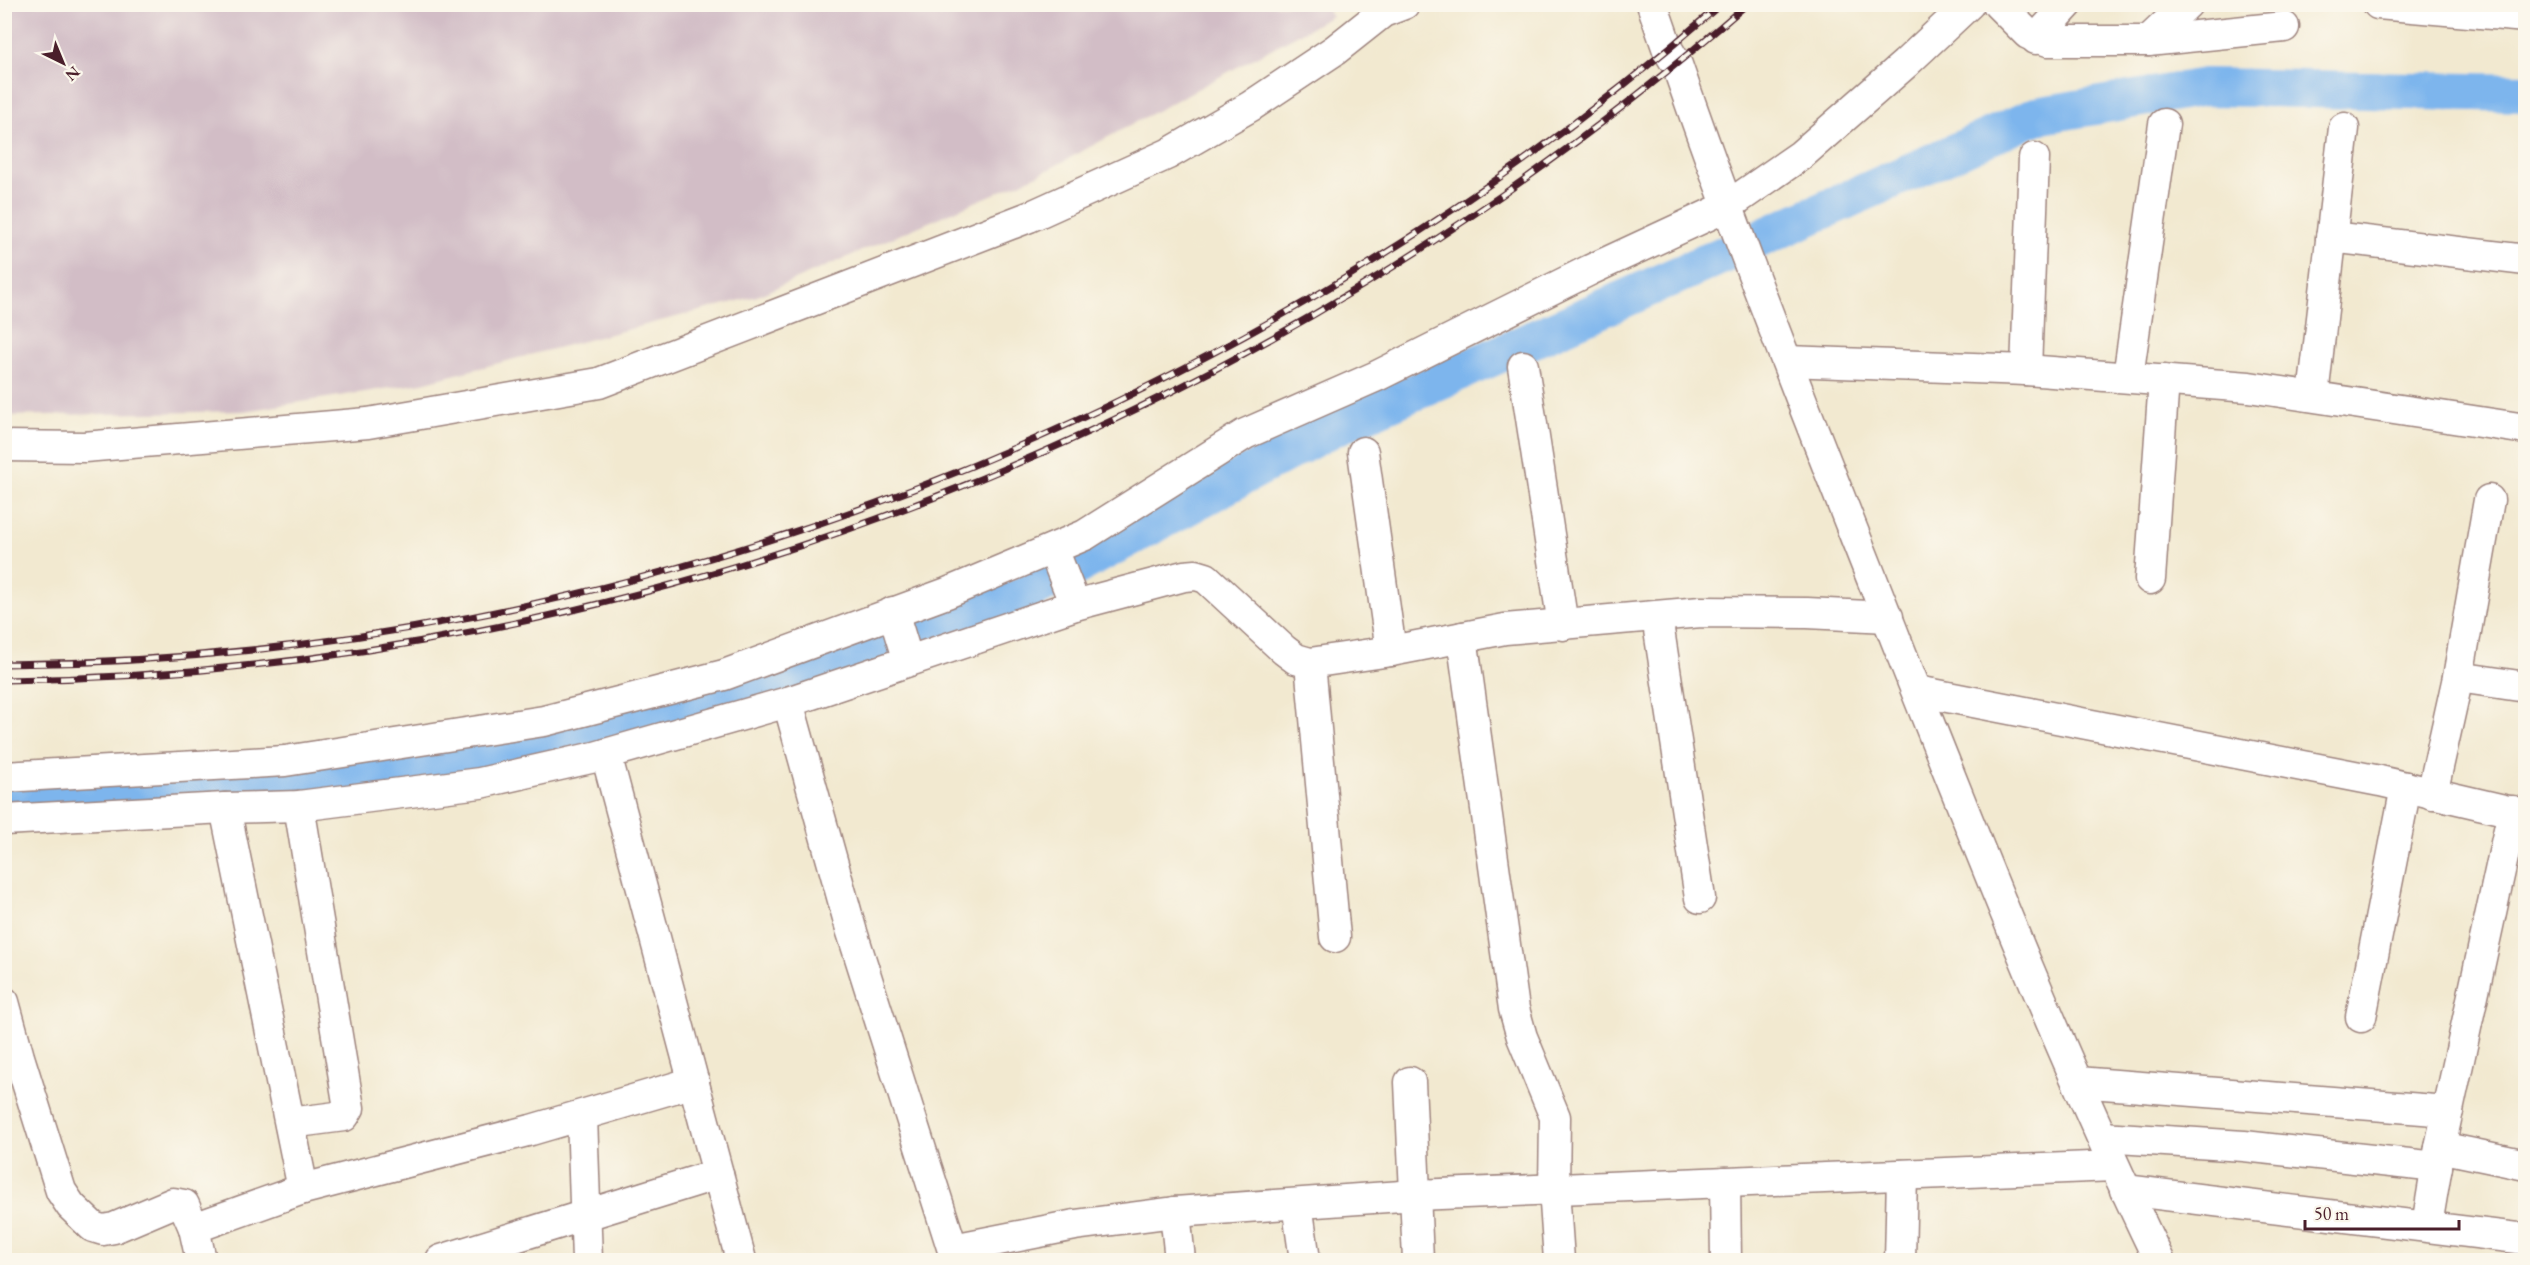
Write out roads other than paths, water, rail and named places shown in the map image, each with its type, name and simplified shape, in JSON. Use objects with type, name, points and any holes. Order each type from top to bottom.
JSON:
[{"type":"street","points":[[1652,4],[1668,50],[1677,65],[1729,215],[1993,884],[2120,1178],[2159,1260]]},
{"type":"street","points":[[4,777],[285,761],[544,721],[724,675],[893,612],[1085,535],[1245,434],[1377,376],[1599,265],[1729,215],[1905,64],[1969,4]]},
{"type":"street","points":[[1998,4],[2021,28],[2036,39],[2148,41],[2284,27]]},
{"type":"street","points":[[2036,39],[2068,4]]},
{"type":"street","points":[[2148,41],[2187,4]]},
{"type":"street","points":[[2378,4],[2526,17]]},
{"type":"street","points":[[4,446],[84,447],[368,423],[599,383],[1029,216],[1168,154],[1251,106],[1335,50],[1388,7]]},
{"type":"street","points":[[2128,377],[2163,124]]},
{"type":"street","points":[[2313,396],[2344,128]]},
{"type":"street","points":[[2026,370],[2034,158]]},
{"type":"street","points":[[2331,237],[2526,260]]},
{"type":"street","points":[[1787,361],[2026,370],[2249,387],[2526,429]]},
{"type":"street","points":[[1523,366],[1563,625]]},
{"type":"street","points":[[2150,579],[2164,380]]},
{"type":"street","points":[[1363,452],[1391,651]]},
{"type":"street","points":[[2361,1017],[2419,790],[2458,677],[2489,500]]},
{"type":"street","points":[[1053,549],[1075,605]]},
{"type":"street","points":[[4,820],[299,806],[480,783],[606,754],[788,702],[1075,605],[1184,576],[1196,575],[1206,578],[1284,650],[1296,659],[1310,663],[1391,651],[1505,629],[1701,612],[1888,617]]},
{"type":"street","points":[[893,612],[908,661]]},
{"type":"street","points":[[1657,617],[1700,898]]},
{"type":"street","points":[[1462,637],[1514,1008],[1522,1037],[1554,1117],[1554,1189],[1559,1260]]},
{"type":"street","points":[[1310,663],[1335,937]]},
{"type":"street","points":[[2458,677],[2526,687]]},
{"type":"street","points":[[1917,691],[2419,790],[2519,813],[2448,1111],[2427,1225]]},
{"type":"street","points":[[646,695],[661,738]]},
{"type":"street","points":[[788,702],[851,928],[955,1255],[1075,1224],[1175,1212],[1416,1195],[1902,1175],[2120,1178],[2526,1239]]},
{"type":"street","points":[[606,754],[741,1260]]},
{"type":"street","points":[[290,1123],[344,1116],[349,1108],[299,806]]},
{"type":"street","points":[[225,808],[303,1189]]},
{"type":"street","points":[[4,1002],[19,1057],[65,1199],[82,1217],[98,1229],[114,1228],[178,1202],[184,1205],[194,1228],[201,1260]]},
{"type":"street","points":[[194,1228],[303,1189],[582,1116],[694,1082]]},
{"type":"street","points":[[1410,1082],[1419,1260]]},
{"type":"street","points":[[2078,1082],[2448,1111]]},
{"type":"street","points":[[582,1116],[587,1260]]},
{"type":"street","points":[[2102,1137],[2439,1157],[2526,1165]]},
{"type":"street","points":[[441,1260],[718,1174]]},
{"type":"street","points":[[1900,1260],[1902,1175]]},
{"type":"street","points":[[1725,1182],[1726,1260]]},
{"type":"street","points":[[1298,1204],[1305,1260]]},
{"type":"street","points":[[1175,1212],[1180,1260]]},
{"type":"waterway","points":[[4,794],[183,785],[374,771],[527,747],[744,693],[1016,599],[1331,429],[2036,116],[2205,87],[2526,93]]},
{"type":"railway","points":[[4,664],[238,652],[470,617],[698,562],[921,486],[1137,392],[1343,279],[1538,150],[1721,4]]},
{"type":"railway","points":[[4,680],[243,666],[479,630],[710,574],[936,497],[1153,401],[1362,286],[1561,153],[1747,4]]}]
